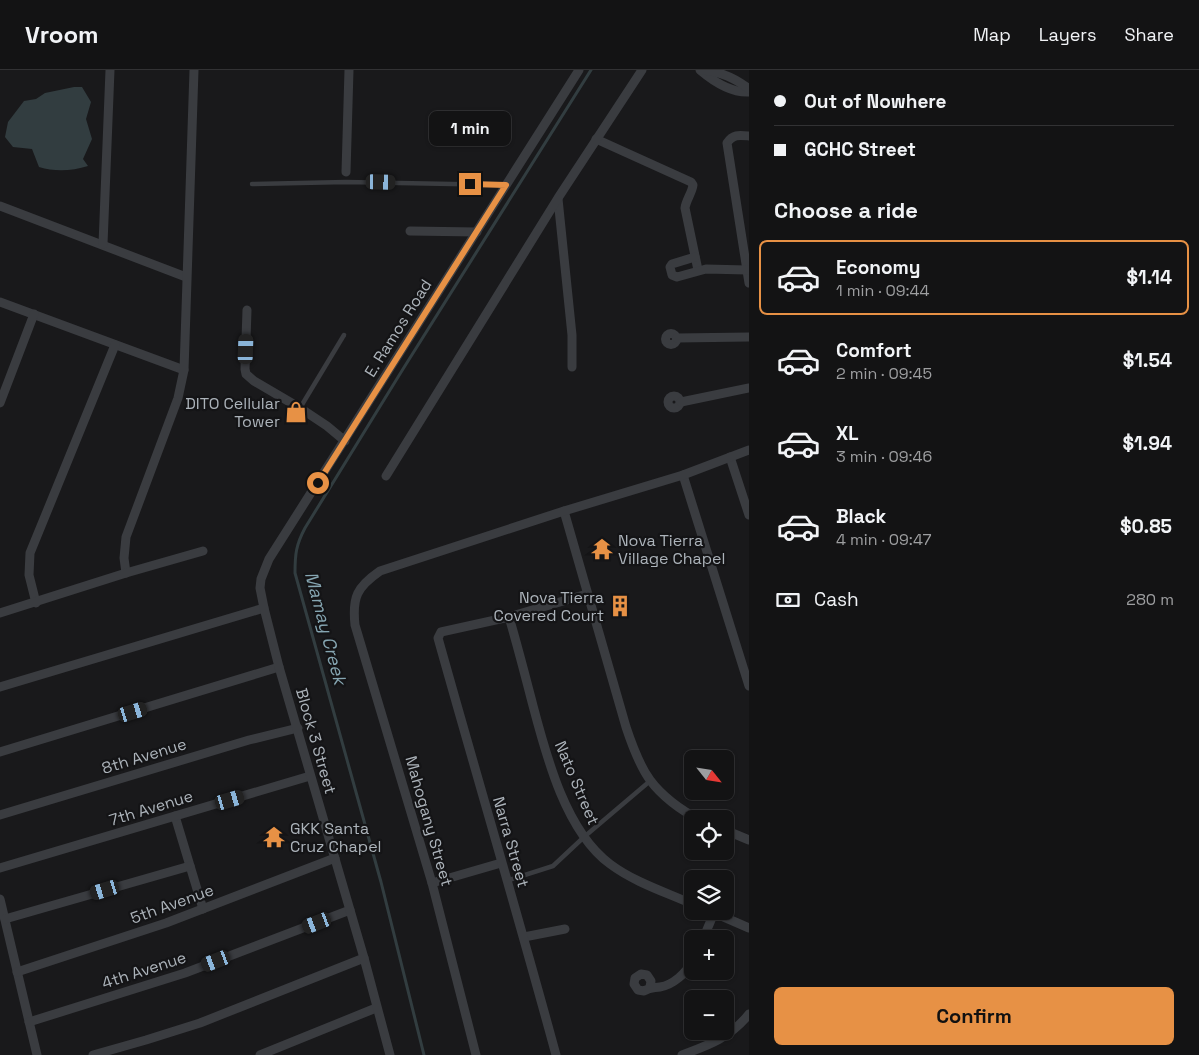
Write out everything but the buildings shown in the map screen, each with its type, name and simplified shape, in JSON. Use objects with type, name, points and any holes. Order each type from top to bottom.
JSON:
[{"type":"street","points":[[103,244],[110,70]]},
{"type":"street","points":[[126,573],[124,558],[126,538],[178,398],[184,370],[194,70]]},
{"type":"street","points":[[346,172],[349,70]]},
{"type":"street","name":"E. Ramos Road","points":[[264,608],[260,588],[265,568],[579,70]]},
{"type":"street","points":[[386,476],[558,198],[642,70]]},
{"type":"street","points":[[700,70],[714,71],[744,84],[749,90]]},
{"type":"street","points":[[749,136],[736,135],[727,143],[749,283]]},
{"type":"street","points":[[596,139],[691,182],[692,190],[684,208],[698,270]]},
{"type":"street","points":[[558,198],[572,335],[572,367]]},
{"type":"street","points":[[0,206],[186,277]]},
{"type":"street","points":[[410,231],[477,232]]},
{"type":"street","points":[[695,257],[672,264],[670,267],[672,276],[677,277],[698,270],[747,270]]},
{"type":"street","points":[[0,302],[184,370]]},
{"type":"street","points":[[247,310],[246,374],[254,381],[327,426],[345,441]]},
{"type":"street","points":[[0,402],[34,314]]},
{"type":"street","points":[[677,338],[749,337]]},
{"type":"street","points":[[36,603],[29,575],[30,553],[115,345]]},
{"type":"street","points":[[680,402],[749,388]]},
{"type":"street","points":[[685,810],[670,800],[650,781],[636,753],[626,727],[564,511],[683,475],[749,450]]},
{"type":"street","points":[[730,457],[749,515]]},
{"type":"street","points":[[683,475],[749,686]]},
{"type":"street","name":"Mahogany Street","points":[[476,1055],[432,883],[355,625],[354,605],[356,596],[368,580],[380,572],[564,511]]},
{"type":"street","points":[[0,613],[203,551]]},
{"type":"street","points":[[509,617],[587,594]]},
{"type":"street","points":[[0,687],[264,608]]},
{"type":"street","name":"Block 3 Street","points":[[264,608],[279,668],[364,958],[390,1055]]},
{"type":"street","name":"Narra Street","points":[[509,617],[441,632],[438,638],[556,1055]]},
{"type":"street","name":"Nato Street","points":[[509,617],[545,752],[569,811],[584,837],[609,863],[633,878],[684,900]]},
{"type":"street","points":[[0,752],[279,668]]},
{"type":"street","name":"8th Avenue","points":[[0,815],[206,752],[298,728]]},
{"type":"street","name":"7th Avenue","points":[[0,868],[310,776]]},
{"type":"street","points":[[175,816],[202,909]]},
{"type":"street","points":[[734,834],[749,840]]},
{"type":"street","name":"5th Avenue","points":[[17,972],[147,930],[334,858]]},
{"type":"street","points":[[432,883],[501,863]]},
{"type":"street","points":[[5,919],[190,866]]},
{"type":"street","points":[[0,899],[37,1055]]},
{"type":"street","name":"4th Avenue","points":[[29,1022],[185,973],[350,910]]},
{"type":"street","points":[[730,920],[749,928]]},
{"type":"street","points":[[524,937],[565,929]]},
{"type":"street","points":[[93,1055],[200,1023],[364,958]]},
{"type":"street","points":[[650,987],[659,987],[674,981],[684,973]]},
{"type":"street","points":[[260,1055],[376,1008]]},
{"type":"street","points":[[682,1055],[715,1043],[744,1021],[749,1014]]},
{"type":"lane","points":[[346,172],[346,182]]},
{"type":"lane","points":[[252,184],[346,182],[506,185]]},
{"type":"lane","points":[[300,408],[344,335]]},
{"type":"lane","points":[[506,881],[550,868],[650,781]]},
{"type":"shaded area","points":[[82,87],[91,102],[86,119],[92,139],[83,159],[88,166],[64,170],[51,170],[39,167],[32,149],[13,147],[5,137],[8,122],[24,101],[36,99],[45,93]]},
{"type":"waterway","name":"Mamay Creek","points":[[424,1055],[381,882],[295,573],[295,560],[305,528],[591,70]]},
{"type":"place","name":"DITO Cellular Tower","points":[[296,412]]},
{"type":"place","name":"Nova Tierra Village Chapel","points":[[602,549]]},
{"type":"place","name":"Nova Tierra Covered Court","points":[[620,606]]},
{"type":"place","name":"GKK Santa Cruz Chapel","points":[[274,837]]},
{"type":"route","points":[[318,483],[506,185],[470,184]]}]
